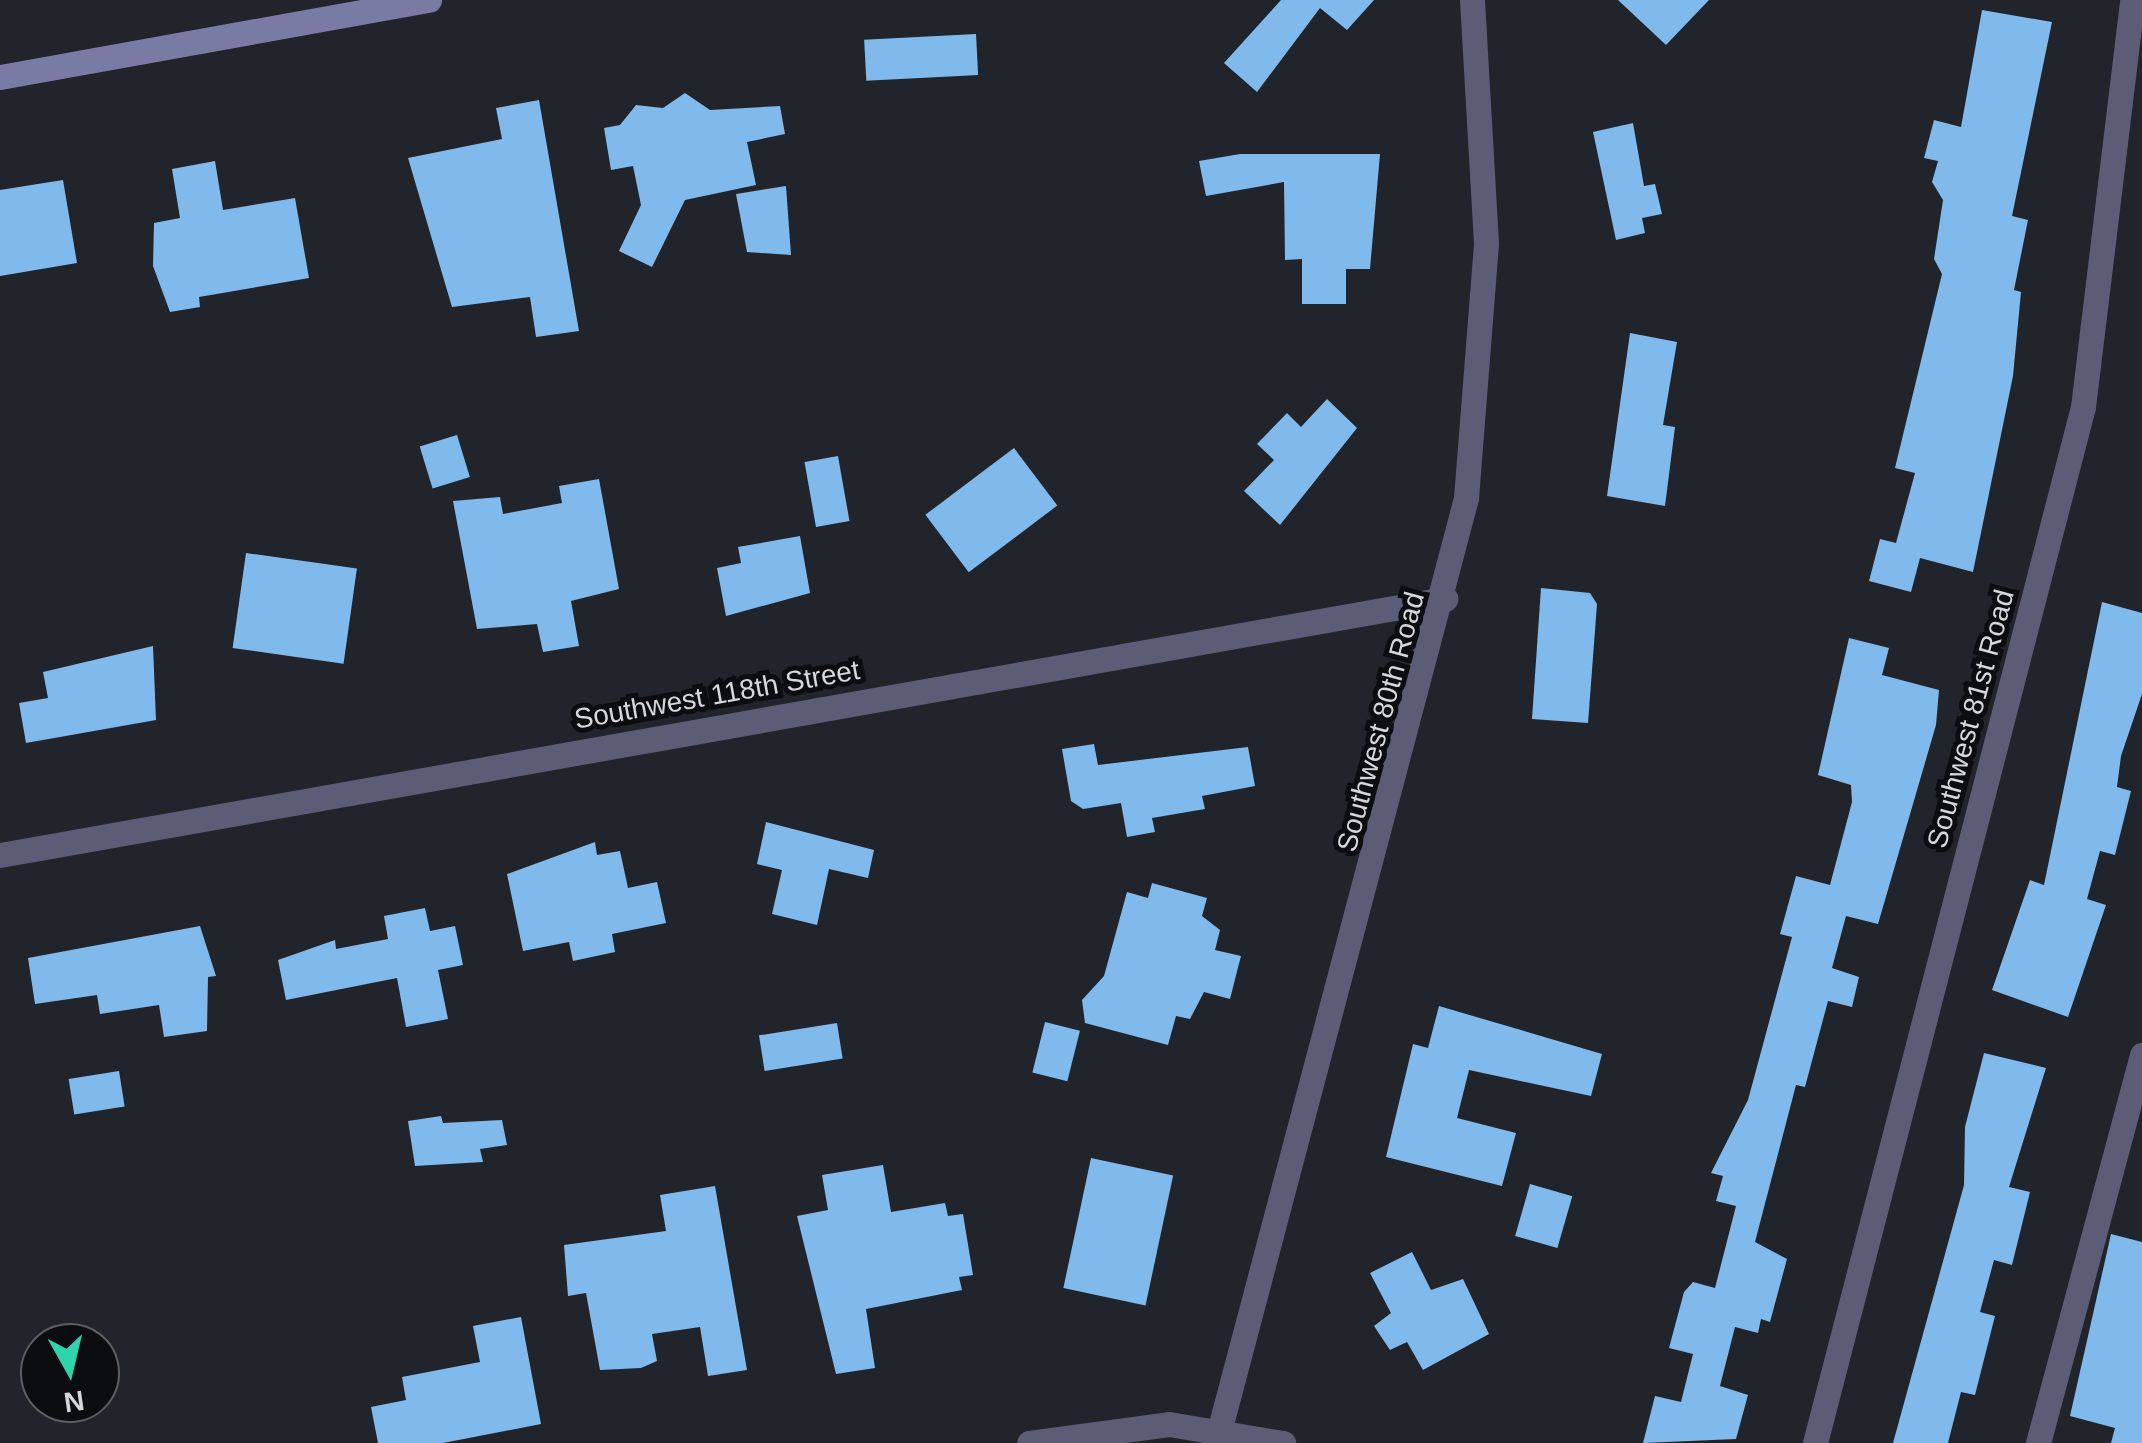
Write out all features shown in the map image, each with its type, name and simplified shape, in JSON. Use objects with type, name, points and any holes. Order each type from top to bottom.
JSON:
[{"type":"street","points":[[0,78],[430,0]]},
{"type":"street","name":"Southwest 80th Road","points":[[1218,1437],[1446,599],[1484,316],[1485,132],[1472,0]]},
{"type":"street","name":"Southwest 81st Road","points":[[1815,1443],[2083,408],[2132,0]]},
{"type":"street","name":"Southwest 118th Street","points":[[0,855],[1446,599]]},
{"type":"street","points":[[2038,1443],[2142,1056]]},
{"type":"street","points":[[1029,1443],[1169,1424],[1218,1437],[1283,1443]]},
{"type":"building","points":[[1281,0],[1374,0],[1347,30],[1320,8],[1257,92],[1224,63]]},
{"type":"building","points":[[1618,0],[1709,0],[1666,45]]},
{"type":"building","points":[[1982,10],[2052,22],[2012,216],[2028,220],[2014,290],[2021,292],[2013,376],[1973,572],[1920,558],[1911,592],[1869,581],[1880,539],[1896,543],[1915,473],[1895,468],[1942,274],[1934,259],[1943,200],[1932,182],[1938,161],[1924,158],[1934,120],[1961,127]]},
{"type":"building","points":[[976,34],[978,75],[866,81],[864,40]]},
{"type":"building","points":[[685,93],[710,110],[780,106],[785,134],[747,142],[756,185],[685,200],[652,267],[619,251],[641,205],[633,166],[611,170],[604,128],[620,125],[636,105],[663,108]]},
{"type":"building","points":[[539,100],[579,331],[536,337],[530,297],[452,307],[408,158],[502,139],[496,108]]},
{"type":"building","points":[[1633,123],[1644,186],[1655,184],[1662,214],[1642,218],[1645,233],[1616,240],[1593,132]]},
{"type":"building","points":[[1240,154],[1380,154],[1370,269],[1346,269],[1346,304],[1302,304],[1302,259],[1285,260],[1284,182],[1206,196],[1199,161]]},
{"type":"building","points":[[215,161],[223,210],[295,198],[309,278],[199,297],[200,307],[170,312],[153,266],[154,223],[180,218],[172,169]]},
{"type":"building","points":[[63,180],[77,263],[0,276],[0,190]]},
{"type":"building","points":[[786,186],[791,255],[747,252],[736,194]]},
{"type":"building","points":[[1630,333],[1677,342],[1663,425],[1675,427],[1665,506],[1607,496]]},
{"type":"building","points":[[1327,399],[1357,428],[1280,525],[1244,491],[1274,460],[1257,444],[1287,413],[1301,427]]},
{"type":"building","points":[[457,435],[470,477],[433,488],[420,446]]},
{"type":"building","points":[[1014,448],[1057,506],[969,572],[925,515]]},
{"type":"building","points":[[838,456],[849,521],[816,527],[805,462]]},
{"type":"building","points":[[599,479],[619,589],[571,601],[579,646],[543,652],[537,624],[477,629],[453,501],[500,497],[503,514],[562,503],[559,486]]},
{"type":"building","points":[[800,536],[810,593],[726,616],[717,568],[741,563],[738,547]]},
{"type":"building","points":[[246,553],[357,569],[344,664],[233,648]]},
{"type":"building","points":[[1541,588],[1590,593],[1597,604],[1588,723],[1532,719]]},
{"type":"building","points":[[2102,602],[2142,613],[2142,694],[2121,756],[2117,787],[2131,791],[2115,855],[2100,851],[2087,899],[2106,905],[2068,1017],[1992,990],[2030,880],[2044,885]]},
{"type":"building","points":[[1849,638],[1889,648],[1882,675],[1939,690],[1936,725],[1878,924],[1846,916],[1832,968],[1859,977],[1852,1007],[1828,1001],[1805,1087],[1796,1085],[1755,1242],[1787,1259],[1770,1322],[1761,1319],[1758,1333],[1735,1327],[1720,1386],[1748,1395],[1736,1439],[1643,1443],[1655,1396],[1681,1402],[1693,1354],[1669,1348],[1684,1292],[1693,1282],[1715,1288],[1736,1206],[1716,1201],[1723,1176],[1711,1173],[1748,1100],[1792,937],[1780,934],[1796,876],[1830,885],[1852,802],[1851,785],[1818,775]]},
{"type":"building","points":[[153,646],[156,720],[26,743],[19,703],[48,698],[43,672]]},
{"type":"building","points":[[1094,744],[1098,765],[1248,747],[1255,786],[1202,796],[1205,809],[1152,818],[1155,832],[1127,837],[1121,803],[1083,809],[1071,801],[1062,749]]},
{"type":"building","points":[[766,822],[874,850],[868,878],[829,869],[817,925],[772,914],[782,870],[757,864]]},
{"type":"building","points":[[595,842],[597,855],[620,851],[628,888],[657,882],[666,923],[612,934],[615,952],[573,961],[569,942],[523,951],[507,874]]},
{"type":"building","points":[[1152,883],[1207,898],[1202,916],[1220,930],[1215,950],[1241,956],[1230,999],[1204,992],[1190,1019],[1176,1016],[1168,1045],[1085,1023],[1082,1000],[1104,976],[1127,892],[1148,898]]},
{"type":"building","points":[[425,908],[430,931],[455,926],[463,965],[438,970],[448,1019],[406,1027],[397,978],[286,1000],[278,960],[335,940],[336,949],[388,939],[384,916]]},
{"type":"building","points":[[200,926],[216,976],[208,977],[207,1031],[164,1037],[159,1005],[100,1014],[97,995],[35,1004],[28,958]]},
{"type":"building","points":[[1439,1006],[1602,1054],[1591,1096],[1469,1070],[1457,1118],[1516,1133],[1502,1186],[1386,1157],[1413,1044],[1428,1048]]},
{"type":"building","points":[[1045,1022],[1080,1031],[1067,1081],[1032,1072]]},
{"type":"building","points":[[837,1023],[843,1059],[765,1071],[759,1035]]},
{"type":"building","points":[[1984,1053],[2046,1068],[2009,1187],[2030,1192],[2012,1265],[1994,1260],[1980,1312],[1995,1316],[1975,1395],[1961,1392],[1948,1443],[1893,1443],[1964,1185],[1965,1127]]},
{"type":"building","points":[[119,1071],[125,1107],[74,1115],[69,1079]]},
{"type":"building","points":[[441,1116],[443,1123],[502,1120],[507,1145],[480,1149],[483,1162],[415,1166],[408,1121]]},
{"type":"building","points":[[1091,1158],[1173,1175],[1146,1306],[1063,1288]]},
{"type":"building","points":[[883,1165],[891,1212],[945,1203],[948,1216],[963,1214],[973,1275],[959,1277],[962,1290],[866,1309],[875,1368],[836,1374],[797,1216],[828,1210],[822,1175]]},
{"type":"building","points":[[1530,1184],[1572,1196],[1557,1248],[1515,1236]]},
{"type":"building","points":[[715,1186],[747,1370],[708,1376],[700,1327],[652,1334],[657,1361],[641,1368],[600,1370],[586,1293],[568,1296],[564,1245],[666,1231],[660,1195]]},
{"type":"building","points":[[2111,1234],[2142,1242],[2142,1443],[2111,1443],[2115,1428],[2070,1416]]},
{"type":"building","points":[[1412,1252],[1431,1290],[1463,1279],[1489,1334],[1423,1370],[1407,1342],[1390,1350],[1374,1326],[1391,1313],[1370,1273]]},
{"type":"building","points":[[521,1317],[541,1424],[443,1443],[378,1443],[371,1407],[406,1400],[402,1377],[480,1362],[473,1326]]}]
